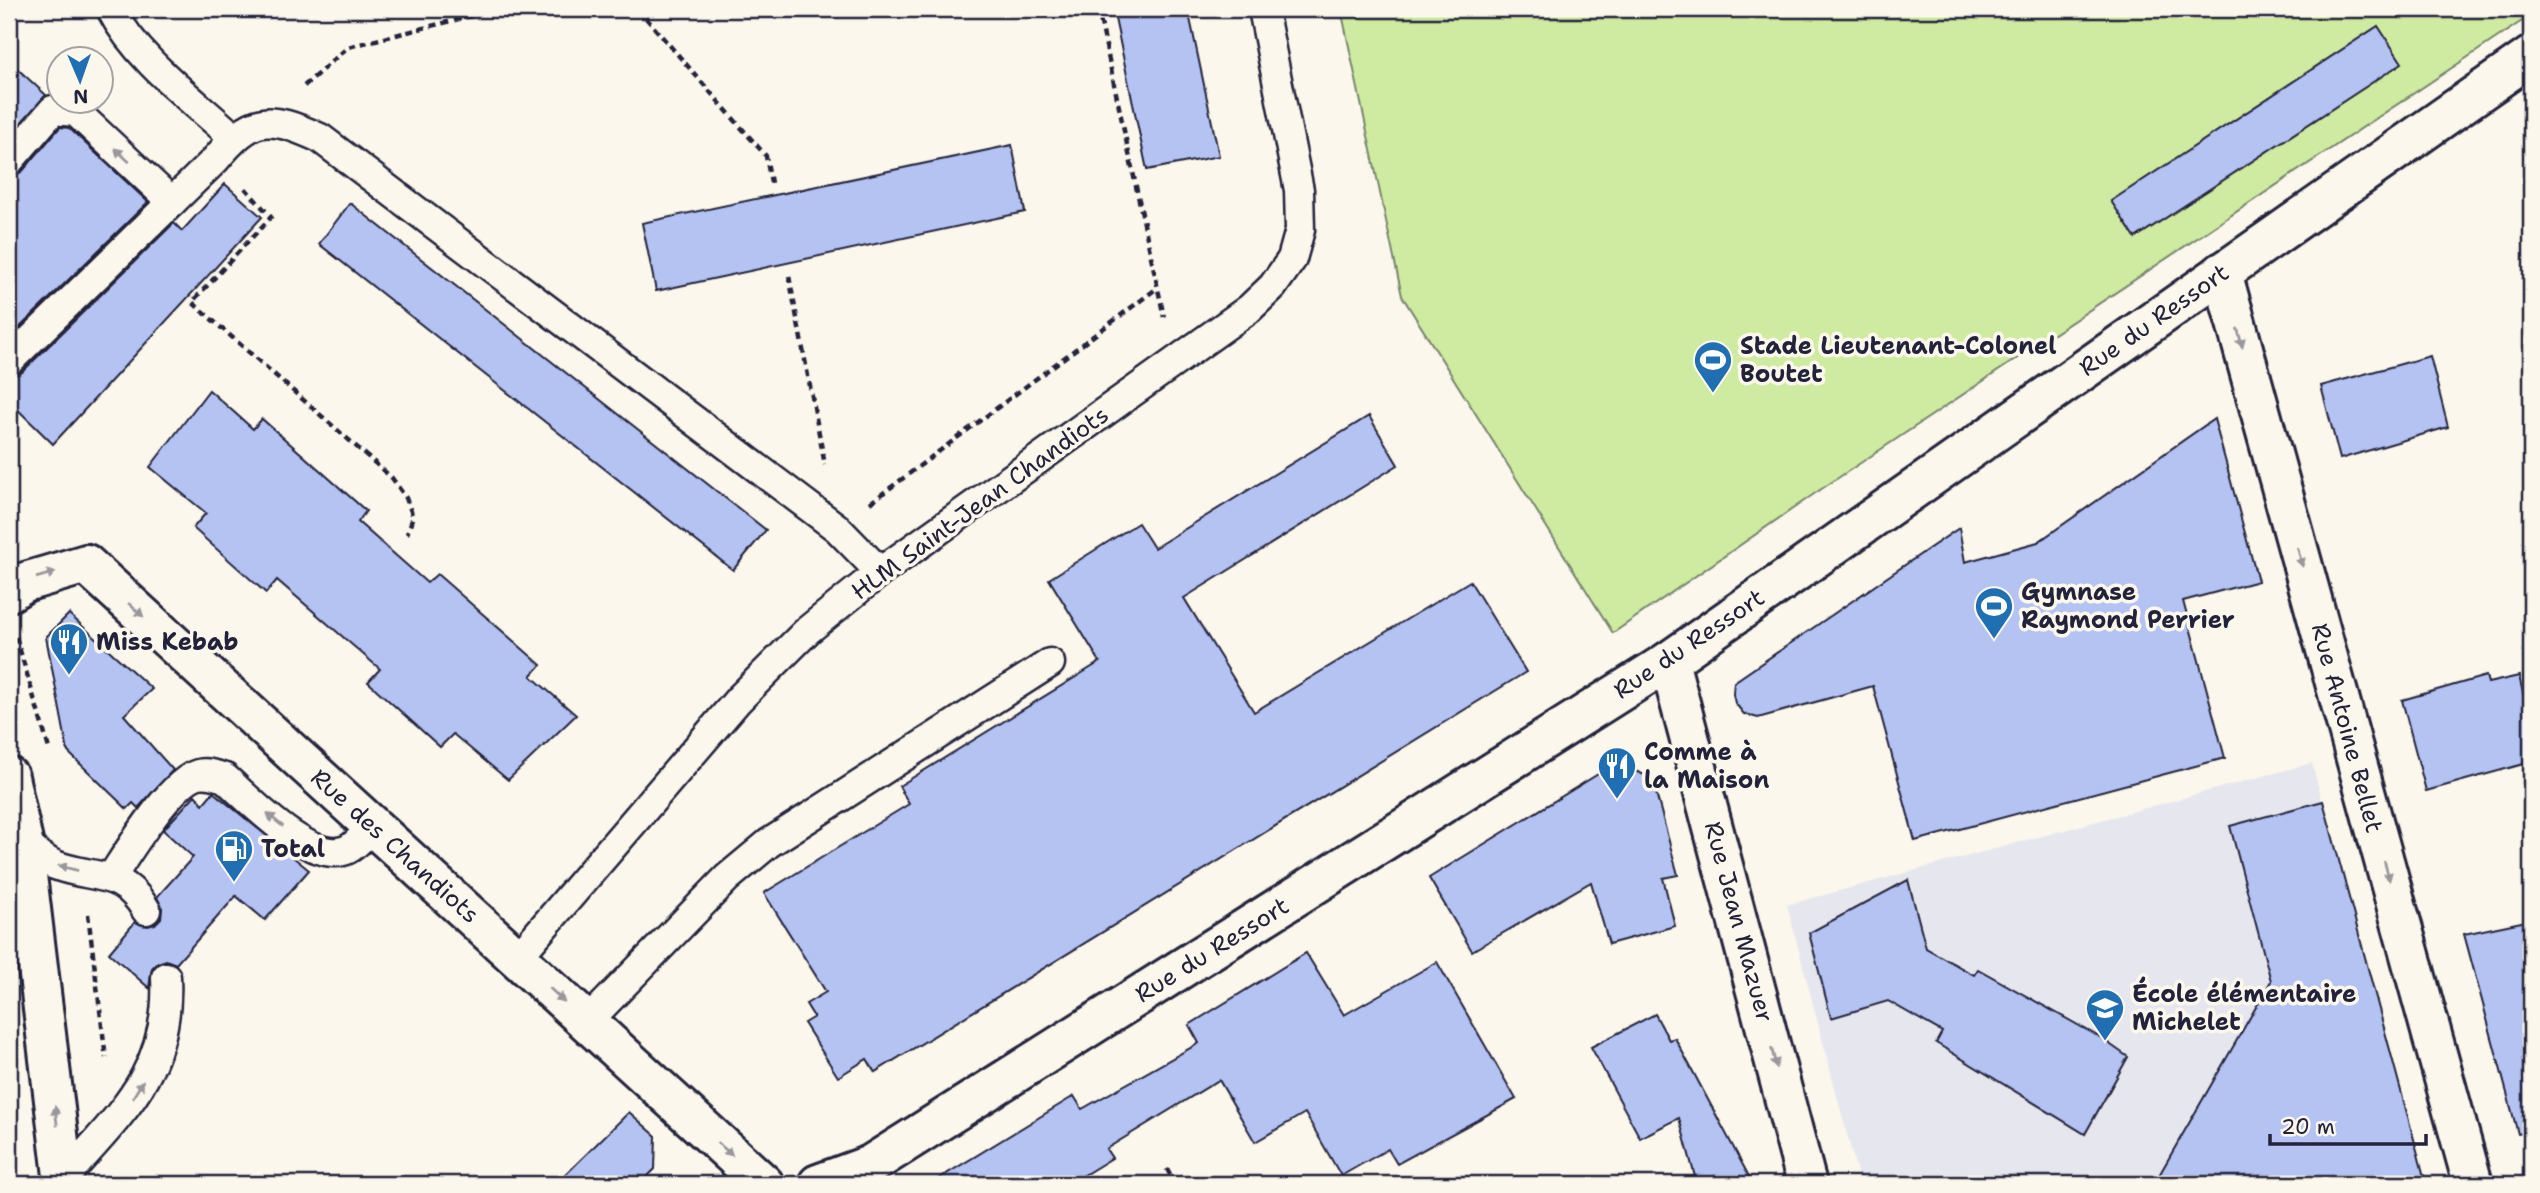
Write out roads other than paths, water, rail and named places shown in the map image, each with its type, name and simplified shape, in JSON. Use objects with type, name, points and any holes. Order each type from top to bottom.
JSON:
[{"type":"street","name":"Rue du Ressort","points":[[818,1184],[870,1165],[905,1144],[1669,661],[2531,56]]},
{"type":"street","name":"Rue Antoine Bellet","points":[[2222,272],[2473,1184]]},
{"type":"street","name":"Rue des Chandiots","points":[[9,592],[25,582],[86,564],[764,1184]]},
{"type":"street","name":"Rue Jean Mazuer","points":[[1669,661],[1807,1184]]},
{"type":"street","points":[[9,776],[23,842],[64,1181]]},
{"type":"lane","points":[[111,9],[137,49],[234,138]]},
{"type":"lane","name":"HLM Saint-Jean Chandiots","points":[[517,958],[738,700],[808,630],[880,572],[1249,309],[1273,286],[1292,259],[1300,230],[1299,190],[1264,9]]},
{"type":"lane","points":[[9,161],[53,110],[76,112],[172,202]]},
{"type":"lane","points":[[9,361],[215,160],[234,138],[249,127],[265,123],[288,124],[320,138],[837,528],[880,572]]},
{"type":"lane","points":[[587,1022],[727,878],[769,843],[1050,663]]},
{"type":"lane","points":[[111,878],[150,822],[183,782],[197,774],[210,773],[225,778],[304,844],[326,852],[345,851],[373,827]]},
{"type":"lane","points":[[23,842],[52,864],[111,878],[136,893],[146,910]]},
{"type":"lane","points":[[64,1181],[132,1100],[153,1064],[166,1019],[166,977]]},
{"type":"place","name":"Stade Lieutenant-Colonel Boutet","points":[[1713,394]]},
{"type":"place","name":"Gymnase Raymond Perrier","points":[[1994,640]]},
{"type":"place","name":"Miss Kebab","points":[[69,676]]},
{"type":"place","name":"Comme à la Maison","points":[[1617,800]]},
{"type":"place","name":"Total","points":[[234,883]]},
{"type":"place","name":"École élémentaire Michelet","points":[[2105,1042]]}]
